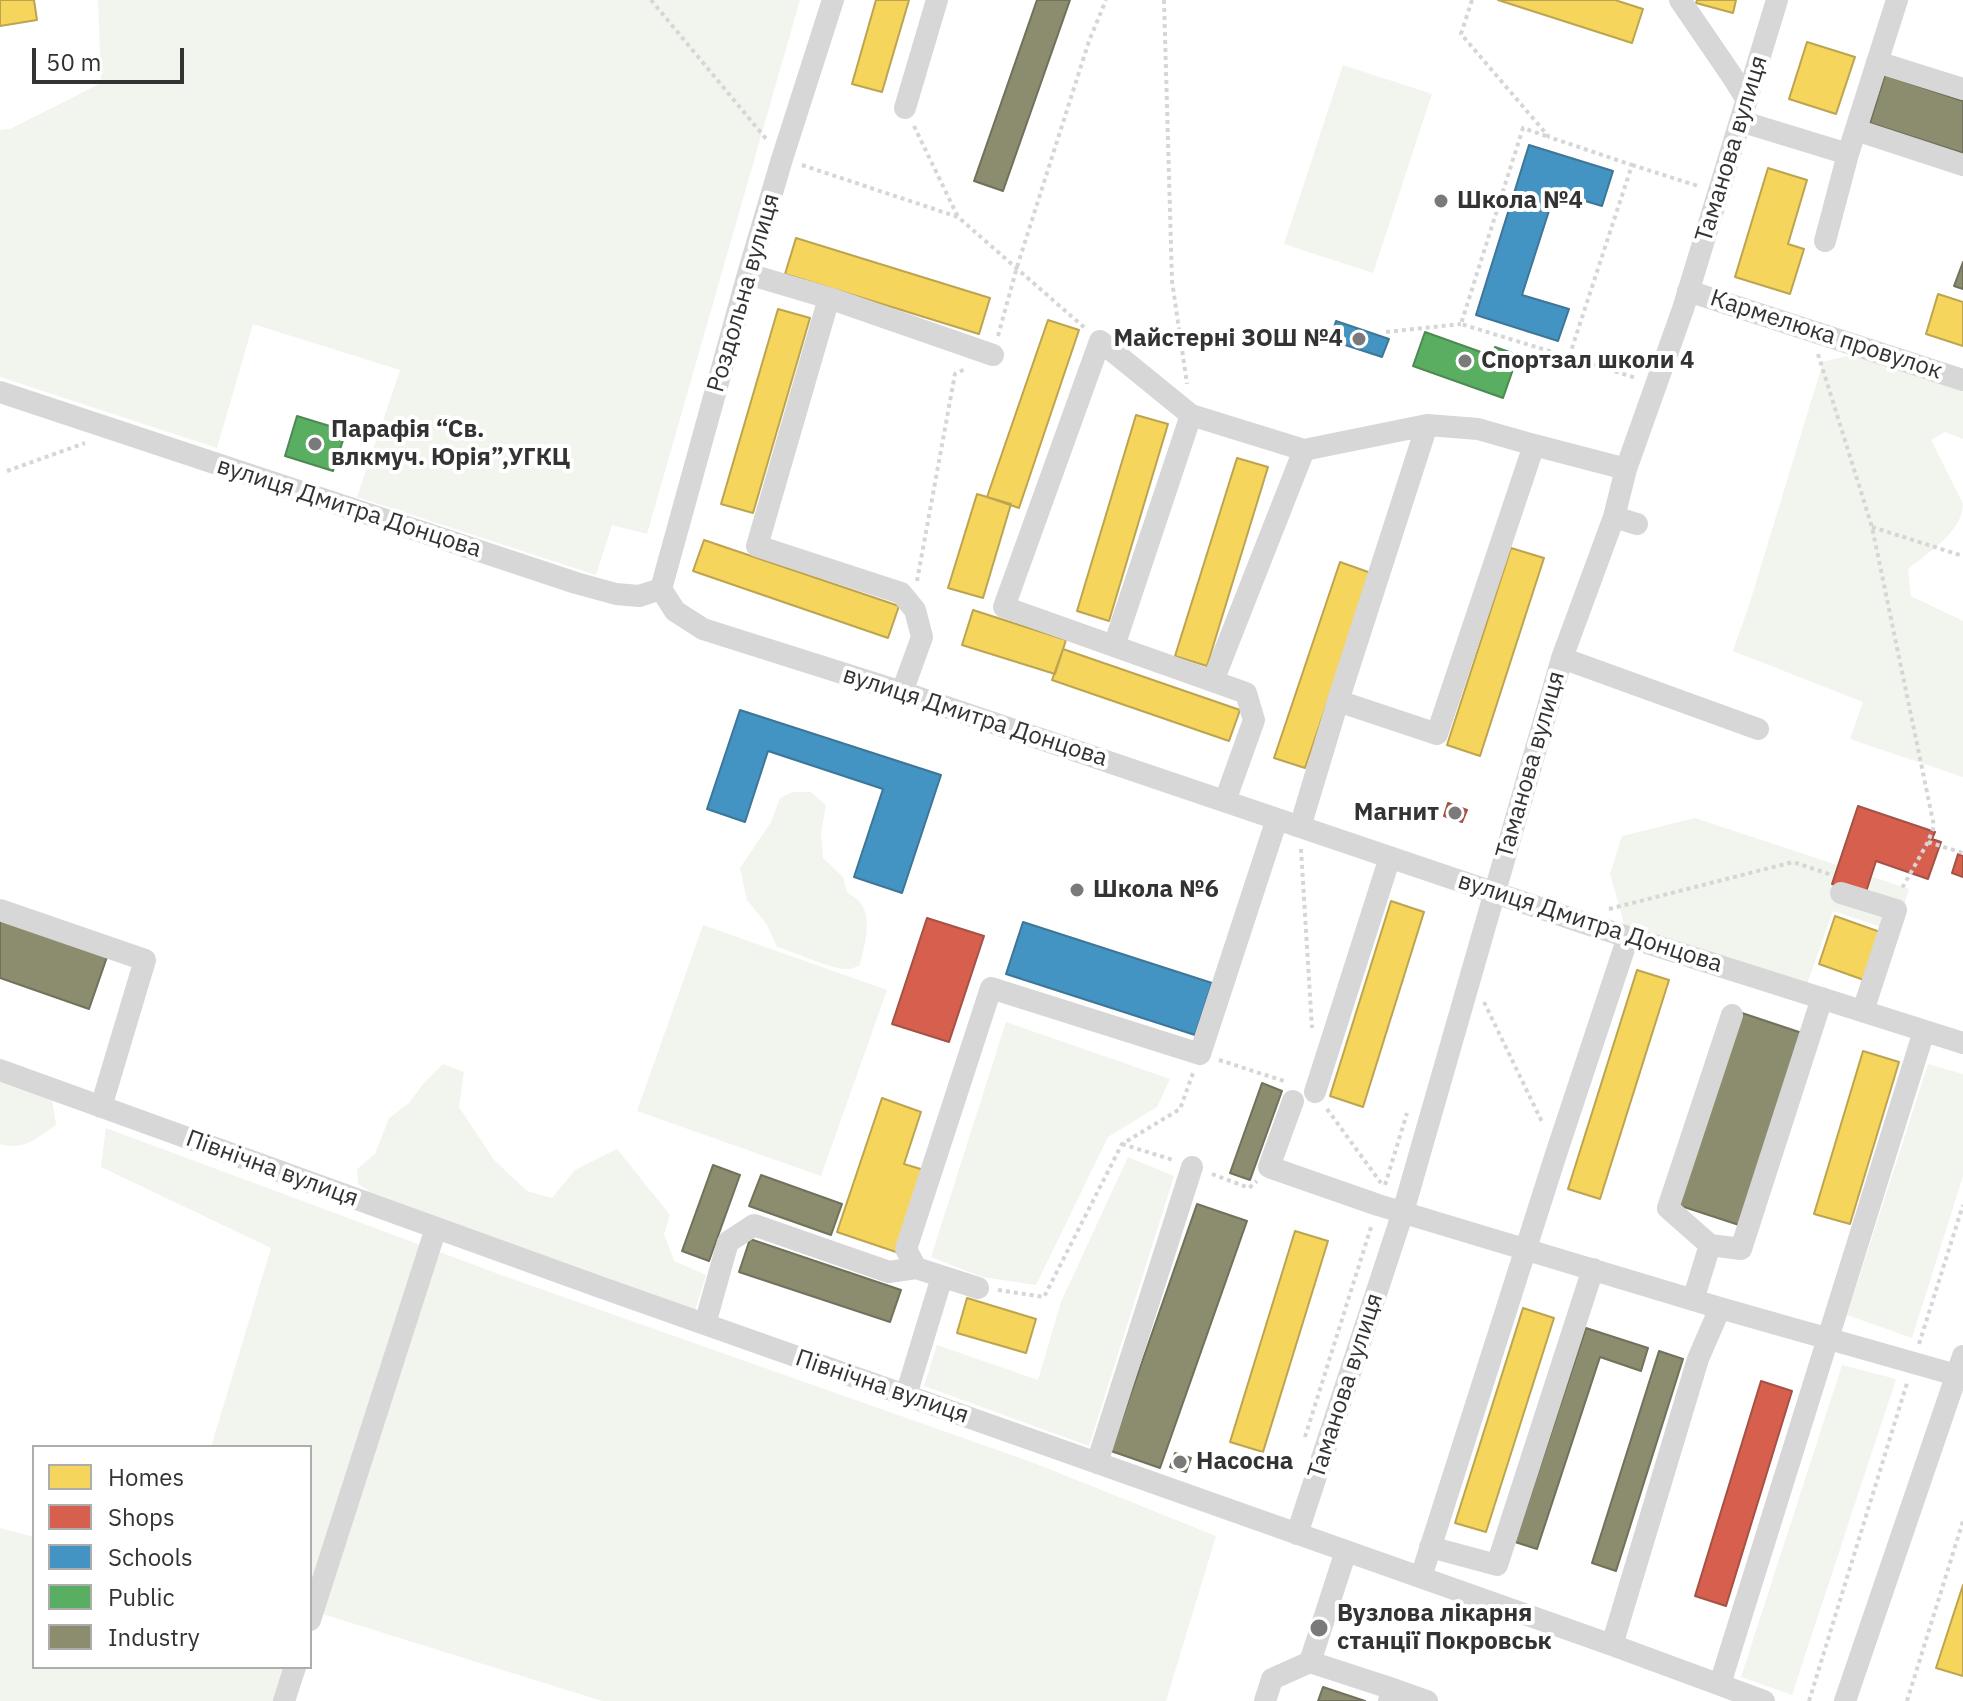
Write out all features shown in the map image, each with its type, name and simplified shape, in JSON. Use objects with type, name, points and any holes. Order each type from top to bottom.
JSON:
[{"type":"street","name":"Роздольна вулиця","points":[[661,589],[748,274],[833,0]]},
{"type":"street","points":[[905,108],[937,0]]},
{"type":"street","points":[[1680,0],[1732,76],[1744,110],[1848,154]]},
{"type":"street","name":"Таманова вулиця","points":[[1297,1534],[1403,1212],[1562,658],[1614,517],[1626,469],[1688,291],[1777,0]]},
{"type":"street","points":[[1825,241],[1848,154],[1897,0]]},
{"type":"street","points":[[1877,62],[1963,89]]},
{"type":"street","points":[[1856,130],[1963,165]]},
{"type":"street","points":[[748,274],[829,298],[993,355]]},
{"type":"street","name":"Кармелюка провулок","points":[[1688,291],[1963,380]]},
{"type":"street","points":[[829,298],[757,546],[901,593],[915,610],[922,637],[902,692]]},
{"type":"street","points":[[1225,801],[1254,720],[1246,693],[1004,607],[1100,341],[1191,415],[1304,450],[1427,425],[1478,429],[1626,469]]},
{"type":"street","name":"вулиця Дмитра Донцова","points":[[0,392],[576,583],[616,594],[639,596],[661,589],[675,611],[703,629],[902,692],[1572,919],[1963,1043]]},
{"type":"street","points":[[1114,646],[1191,415]]},
{"type":"street","points":[[1300,827],[1427,425]]},
{"type":"street","points":[[1338,701],[1437,734],[1534,445]]},
{"type":"street","points":[[1213,681],[1304,450]]},
{"type":"street","points":[[1614,517],[1637,524]]},
{"type":"street","points":[[1562,658],[1758,729]]},
{"type":"street","points":[[916,1268],[906,1249],[991,988],[1200,1054],[1277,819]]},
{"type":"street","points":[[1315,1092],[1390,857]]},
{"type":"street","points":[[1839,885],[1896,910],[1863,1011]]},
{"type":"street","points":[[0,910],[145,960],[101,1107]]},
{"type":"street","points":[[1421,1577],[1628,937]]},
{"type":"street","points":[[1732,1015],[1668,1208],[1710,1245],[1741,1249],[1822,998]]},
{"type":"street","points":[[1720,1684],[1924,1031]]},
{"type":"street","name":"Північна вулиця","points":[[0,1070],[1764,1701]]},
{"type":"street","points":[[1293,1101],[1269,1167],[1378,1205],[1828,1340],[1913,1362],[1961,1369],[1845,1701]]},
{"type":"street","points":[[1097,1463],[1192,1167]]},
{"type":"street","points":[[705,1324],[728,1242],[754,1225],[889,1272],[916,1268],[978,1288]]},
{"type":"street","points":[[312,1614],[436,1228]]},
{"type":"street","points":[[1693,1300],[1710,1245]]},
{"type":"street","points":[[1430,1547],[1497,1565],[1593,1269]]},
{"type":"street","points":[[906,1395],[942,1277]]},
{"type":"street","points":[[1612,1645],[1698,1359],[1720,1308]]},
{"type":"street","points":[[1310,1662],[1346,1551]]},
{"type":"street","points":[[1265,1701],[1272,1679],[1310,1662],[1391,1695],[1427,1701]]},
{"type":"street","points":[[284,1701],[294,1669]]},
{"type":"path","points":[[651,0],[782,159],[958,217],[1100,341]]},
{"type":"path","points":[[915,592],[955,374],[993,355],[1017,267],[1089,41],[1106,0]]},
{"type":"path","points":[[1164,0],[1172,281],[1191,415]]},
{"type":"path","points":[[1472,0],[1461,34],[1549,137]]},
{"type":"path","points":[[905,108],[958,217]]},
{"type":"path","points":[[1461,324],[1523,128],[1698,186]]},
{"type":"path","points":[[1569,357],[1632,165]]},
{"type":"path","points":[[1386,332],[1461,324],[1638,379]]},
{"type":"path","points":[[1819,354],[1872,527],[1934,826],[1896,898]]},
{"type":"path","points":[[7,471],[118,431]]},
{"type":"path","points":[[1872,527],[1963,556]]},
{"type":"path","points":[[1928,842],[1963,853]]},
{"type":"path","points":[[1572,919],[1793,862],[1839,885]]},
{"type":"path","points":[[1470,973],[1557,1151]]},
{"type":"path","points":[[978,1288],[1044,1297],[1122,1144],[1180,1109],[1200,1054],[1315,1092]]},
{"type":"path","points":[[1809,1701],[1963,1205]]},
{"type":"path","points":[[1907,1701],[1963,1521]]},
{"type":"shaded area","points":[[98,0],[800,0],[647,534],[612,525],[596,575],[357,497],[400,370],[253,324],[217,448],[0,377],[0,130],[10,129],[101,83]]},
{"type":"shaded area","points":[[1343,65],[1432,94],[1373,273],[1284,244]]},
{"type":"shaded area","points":[[1854,354],[1963,391],[1963,439],[1945,432],[1931,440],[1963,504],[1961,514],[1943,541],[1908,569],[1911,596],[1963,621],[1963,777],[1850,739],[1863,702],[1733,651],[1823,362]]},
{"type":"shaded area","points":[[793,792],[811,792],[826,805],[821,834],[823,858],[843,877],[847,892],[860,901],[865,912],[865,943],[860,965],[854,968],[833,967],[777,947],[767,925],[747,900],[740,868],[771,822],[780,798]]},
{"type":"shaded area","points":[[1695,818],[1909,889],[1896,932],[1833,911],[1806,987],[1626,930],[1610,874],[1622,836]]},
{"type":"shaded area","points":[[703,925],[887,990],[821,1176],[637,1111]]},
{"type":"shaded area","points":[[1006,1022],[1170,1079],[1157,1107],[1108,1137],[1036,1285],[982,1277],[931,1257]]},
{"type":"shaded area","points":[[443,1064],[464,1072],[459,1107],[494,1160],[527,1191],[552,1198],[575,1170],[617,1149],[670,1215],[664,1234],[674,1261],[706,1275],[695,1310],[376,1196],[358,1184],[357,1169],[375,1154],[389,1118],[409,1103]]},
{"type":"shaded area","points":[[1928,1064],[1963,1074],[1963,1176],[1912,1338],[1847,1315]]},
{"type":"shaded area","points":[[0,1079],[52,1098],[56,1125],[23,1144],[0,1144]]},
{"type":"shaded area","points":[[106,1128],[504,1276],[1034,1463],[1216,1536],[1166,1701],[602,1701],[313,1611],[312,1614],[312,1445],[212,1445],[271,1248],[101,1167]]},
{"type":"shaded area","points":[[1128,1157],[1174,1176],[1089,1446],[924,1386],[937,1345],[1038,1380],[1061,1302]]},
{"type":"shaded area","points":[[1842,1365],[1896,1379],[1792,1695],[1741,1677]]},
{"type":"shaded area","points":[[0,1528],[32,1536],[32,1669],[296,1669],[287,1701],[0,1701]]},
{"type":"building: Homes","points":[[0,0],[34,0],[37,20],[0,26]]},
{"type":"building: Homes","points":[[876,0],[909,0],[882,92],[852,84]]},
{"type":"building: Homes","points":[[1498,0],[1615,0],[1643,9],[1632,43]]},
{"type":"building: Homes","points":[[1697,0],[1736,0],[1733,13],[1696,3]]},
{"type":"building: Homes","points":[[1807,42],[1855,57],[1836,114],[1789,99]]},
{"type":"building: Homes","points":[[1768,168],[1807,180],[1788,244],[1804,249],[1790,294],[1735,277]]},
{"type":"building: Homes","points":[[796,238],[990,298],[979,334],[785,274]]},
{"type":"building: Homes","points":[[1938,294],[1963,302],[1963,346],[1926,334]]},
{"type":"building: Homes","points":[[778,309],[810,318],[753,513],[721,504]]},
{"type":"building: Homes","points":[[1048,320],[1079,330],[1019,508],[987,497]]},
{"type":"building: Homes","points":[[1136,415],[1168,424],[1109,621],[1077,611]]},
{"type":"building: Homes","points":[[1237,458],[1268,467],[1207,666],[1175,656]]},
{"type":"building: Homes","points":[[977,494],[1011,504],[983,598],[948,588]]},
{"type":"building: Homes","points":[[704,540],[899,606],[888,638],[693,571]]},
{"type":"building: Homes","points":[[1511,548],[1544,558],[1480,756],[1447,745]]},
{"type":"building: Homes","points":[[1340,562],[1371,573],[1305,768],[1274,758]]},
{"type":"building: Homes","points":[[973,610],[1066,640],[1055,674],[962,645]]},
{"type":"building: Homes","points":[[1063,649],[1240,710],[1229,741],[1052,680]]},
{"type":"building: Homes","points":[[1391,901],[1424,912],[1363,1107],[1330,1096]]},
{"type":"building: Homes","points":[[1835,916],[1880,932],[1864,980],[1819,964]]},
{"type":"building: Homes","points":[[1637,970],[1669,980],[1600,1199],[1568,1189]]},
{"type":"building: Homes","points":[[1863,1051],[1899,1062],[1850,1224],[1814,1214]]},
{"type":"building: Homes","points":[[882,1098],[921,1112],[904,1164],[924,1170],[896,1252],[837,1232]]},
{"type":"building: Homes","points":[[1295,1231],[1328,1241],[1263,1452],[1230,1442]]},
{"type":"building: Homes","points":[[967,1298],[1036,1319],[1026,1353],[957,1333]]},
{"type":"building: Homes","points":[[1523,1308],[1554,1318],[1486,1532],[1455,1523]]},
{"type":"building: Homes","points":[[1963,1585],[1963,1676],[1936,1668]]},
{"type":"building: Shops","name":"Магнит","points":[[1448,803],[1467,810],[1462,822],[1444,816]]},
{"type":"building: Shops","points":[[1858,806],[1935,832],[1932,839],[1941,842],[1928,879],[1876,861],[1865,895],[1832,884]]},
{"type":"building: Shops","points":[[1958,854],[1963,856],[1963,877],[1952,873]]},
{"type":"building: Shops","points":[[927,918],[984,936],[949,1042],[892,1024]]},
{"type":"building: Shops","points":[[1761,1381],[1792,1391],[1726,1606],[1695,1596]]},
{"type":"building: Schools","points":[[1529,145],[1613,171],[1602,206],[1555,192],[1522,295],[1569,309],[1558,341],[1476,315]]},
{"type":"building: Schools","name":"Майстерні ЗОШ №4","points":[[1336,321],[1389,339],[1382,357],[1330,340]]},
{"type":"building: Schools","points":[[740,710],[941,775],[902,893],[854,877],[883,789],[768,751],[745,822],[707,809]]},
{"type":"building: Schools","points":[[1023,922],[1212,983],[1195,1035],[1006,974]]},
{"type":"building: Public","name":"Спортзал школи 4","points":[[1425,332],[1492,356],[1495,347],[1518,355],[1503,398],[1413,366]]},
{"type":"building: Public","name":"Парафія “Св. влкмуч. Юрія”,УГКЦ","points":[[297,416],[346,431],[333,471],[285,456]]},
{"type":"building: Industry","points":[[1037,0],[1070,0],[1003,191],[974,181]]},
{"type":"building: Industry","points":[[1885,75],[1963,101],[1963,153],[1870,123]]},
{"type":"building: Industry","points":[[1963,262],[1963,289],[1954,286]]},
{"type":"building: Industry","points":[[0,920],[107,957],[89,1009],[0,978]]},
{"type":"building: Industry","points":[[1742,1013],[1802,1033],[1739,1225],[1678,1205]]},
{"type":"building: Industry","points":[[1262,1083],[1282,1091],[1250,1180],[1230,1173]]},
{"type":"building: Industry","points":[[713,1165],[740,1175],[709,1261],[682,1251]]},
{"type":"building: Industry","points":[[761,1175],[842,1204],[831,1235],[749,1206]]},
{"type":"building: Industry","points":[[1197,1204],[1247,1221],[1160,1468],[1111,1451]]},
{"type":"building: Industry","points":[[750,1239],[901,1290],[890,1322],[739,1272]]},
{"type":"building: Industry","points":[[1586,1328],[1648,1348],[1641,1371],[1600,1357],[1537,1549],[1515,1542]]},
{"type":"building: Industry","points":[[1659,1351],[1683,1359],[1616,1571],[1592,1563]]},
{"type":"building: Industry","name":"Насосна","points":[[1175,1453],[1191,1458],[1186,1472],[1170,1467]]},
{"type":"building: Industry","points":[[1323,1687],[1365,1701],[1318,1701]]},
{"type":"place","name":"Школа №4","points":[[1441,201]]},
{"type":"place","name":"Майстерні ЗОШ №4","points":[[1359,339]]},
{"type":"place","name":"Спортзал школи 4","points":[[1465,361]]},
{"type":"place","name":"Парафія “Св. влкмуч. Юрія”,УГКЦ","points":[[315,444]]},
{"type":"place","name":"Магнит","points":[[1455,813]]},
{"type":"place","name":"Школа №6","points":[[1077,890]]},
{"type":"place","name":"Насосна","points":[[1180,1462]]},
{"type":"place","name":"Вузлова лікарня станції Покровськ","points":[[1319,1628]]}]
